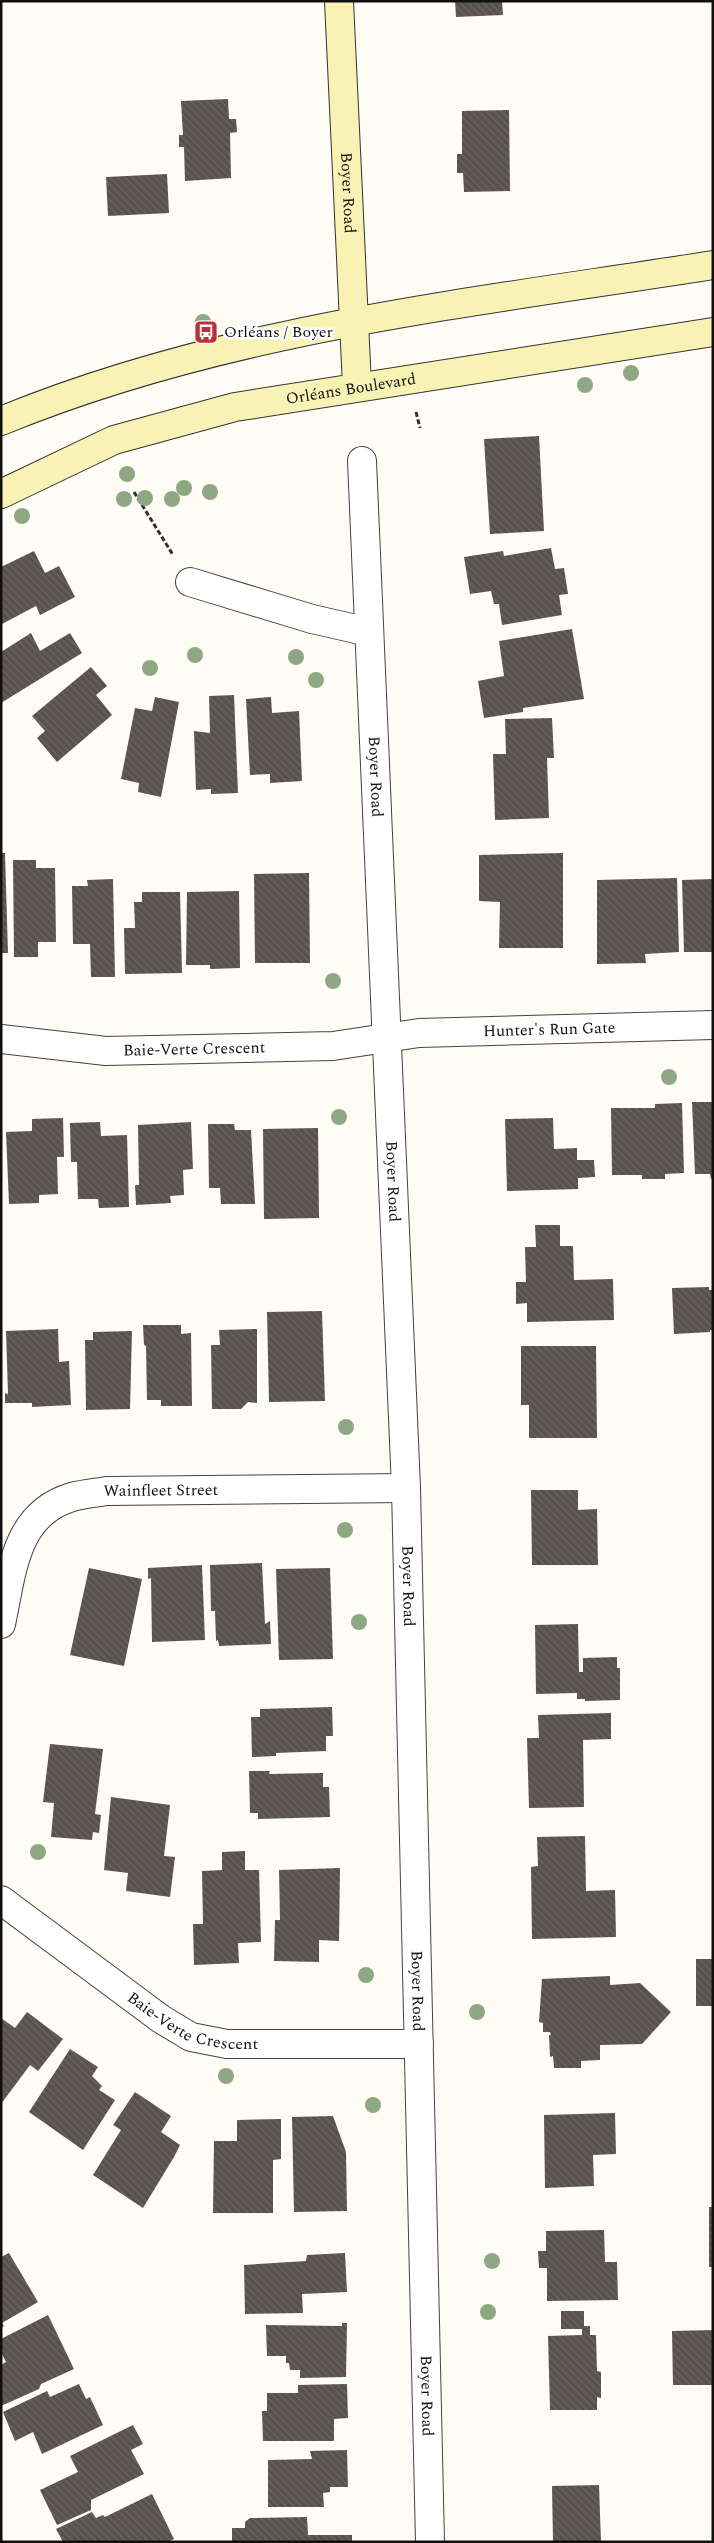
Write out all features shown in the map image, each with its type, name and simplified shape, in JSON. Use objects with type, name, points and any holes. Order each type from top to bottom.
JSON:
[{"type":"main road","name":"Boyer Road","points":[[339,1],[357,386]]},
{"type":"main road","points":[[1,421],[108,381],[248,343],[355,322],[713,265]]},
{"type":"main road","name":"Orléans Boulevard","points":[[1,494],[114,440],[234,407],[357,386],[713,332]]},
{"type":"street","name":"Boyer Road","points":[[362,461],[406,1488],[430,2542]]},
{"type":"street","points":[[190,582],[312,619],[369,632]]},
{"type":"street","name":"Hunter's Run Gate","points":[[386,1039],[419,1033],[713,1025]]},
{"type":"street","name":"Baie-Verte Crescent","points":[[1,1039],[106,1051],[333,1046],[386,1039]]},
{"type":"street","name":"Wainfleet Street","points":[[1,1624],[15,1560],[24,1533],[44,1512],[71,1497],[106,1491],[406,1488]]},
{"type":"street","name":"Baie-Verte Crescent","points":[[1,1900],[161,2019],[191,2037],[227,2044],[419,2044]]},
{"type":"path","points":[[134,492],[190,582]]},
{"type":"building","points":[[455,1],[502,1],[503,15],[456,17]]},
{"type":"building","points":[[228,99],[229,119],[236,119],[237,132],[230,133],[231,178],[185,181],[184,147],[179,147],[179,135],[183,135],[181,101]]},
{"type":"building","points":[[509,110],[510,191],[464,192],[463,173],[457,173],[457,154],[462,154],[462,111]]},
{"type":"building","points":[[167,174],[169,213],[108,216],[106,177]]},
{"type":"building","points":[[539,436],[544,531],[490,534],[484,439]]},
{"type":"building","points":[[551,548],[555,569],[564,568],[568,594],[559,595],[562,615],[502,625],[499,604],[494,604],[491,591],[470,594],[464,557],[503,551],[504,556]]},
{"type":"building","points":[[34,551],[45,573],[59,566],[75,597],[40,615],[36,606],[2,624],[1,567]]},
{"type":"building","points":[[572,629],[584,699],[523,708],[523,712],[484,718],[478,681],[504,676],[499,641]]},
{"type":"building","points":[[31,633],[40,651],[70,633],[82,653],[1,703],[1,652]]},
{"type":"building","points":[[91,667],[107,686],[96,695],[112,715],[57,762],[37,738],[45,731],[32,716]]},
{"type":"building","points":[[234,695],[238,793],[211,794],[211,789],[196,790],[194,731],[210,733],[209,696]]},
{"type":"building","points":[[155,697],[179,702],[161,797],[138,792],[139,783],[121,779],[135,708],[152,711]]},
{"type":"building","points":[[271,697],[272,713],[299,711],[302,781],[270,783],[270,774],[250,775],[246,699]]},
{"type":"building","points":[[552,718],[554,758],[547,758],[549,818],[495,820],[493,754],[506,754],[505,719]]},
{"type":"building","points":[[1,853],[5,853],[8,953],[1,953]]},
{"type":"building","points":[[563,853],[563,948],[499,948],[500,902],[479,901],[479,855]]},
{"type":"building","points":[[13,860],[36,860],[36,868],[55,868],[56,942],[38,942],[38,957],[14,957]]},
{"type":"building","points":[[309,873],[310,963],[255,963],[254,874]]},
{"type":"building","points":[[677,878],[679,952],[645,954],[646,963],[597,964],[597,880]]},
{"type":"building","points":[[113,879],[115,977],[91,977],[90,944],[73,944],[72,886],[88,886],[87,880]]},
{"type":"building","points":[[713,879],[713,952],[684,952],[682,880]]},
{"type":"building","points":[[239,891],[240,968],[210,969],[210,965],[186,965],[187,892]]},
{"type":"building","points":[[142,892],[180,892],[182,973],[125,974],[124,928],[135,928],[134,902],[142,902]]},
{"type":"building","points":[[692,1102],[713,1102],[713,1179],[711,1179],[710,1174],[695,1174]]},
{"type":"building","points":[[682,1103],[684,1173],[665,1174],[665,1179],[642,1179],[642,1175],[612,1175],[611,1108],[655,1108],[655,1104]]},
{"type":"building","points":[[63,1118],[64,1157],[57,1157],[58,1194],[39,1195],[39,1203],[9,1204],[6,1132],[32,1131],[32,1119]]},
{"type":"building","points":[[553,1118],[554,1149],[577,1148],[577,1160],[594,1160],[595,1177],[578,1178],[578,1189],[507,1191],[505,1119]]},
{"type":"building","points":[[100,1122],[101,1136],[127,1135],[129,1207],[99,1208],[98,1199],[78,1199],[77,1162],[71,1162],[70,1123]]},
{"type":"building","points":[[191,1122],[193,1169],[183,1170],[184,1195],[170,1196],[171,1203],[136,1205],[135,1185],[139,1185],[138,1125]]},
{"type":"building","points":[[208,1124],[234,1124],[235,1130],[251,1130],[255,1204],[221,1204],[220,1188],[209,1188]]},
{"type":"building","points":[[318,1128],[319,1218],[264,1219],[263,1129]]},
{"type":"building","points":[[535,1225],[560,1225],[560,1246],[573,1246],[574,1280],[613,1279],[614,1320],[527,1322],[527,1303],[516,1304],[516,1282],[526,1282],[525,1247],[536,1247]]},
{"type":"building","points":[[709,1287],[709,1290],[713,1290],[713,1330],[710,1330],[710,1332],[674,1334],[672,1288]]},
{"type":"building","points":[[322,1311],[325,1401],[269,1402],[267,1312]]},
{"type":"building","points":[[143,1325],[181,1325],[181,1334],[191,1333],[192,1406],[161,1406],[161,1400],[147,1400],[146,1346],[144,1345]]},
{"type":"building","points":[[58,1329],[59,1362],[69,1361],[71,1405],[32,1407],[32,1403],[5,1403],[5,1393],[8,1394],[6,1331]]},
{"type":"building","points":[[257,1329],[257,1403],[248,1402],[241,1409],[212,1409],[211,1345],[220,1345],[219,1330]]},
{"type":"building","points":[[132,1331],[130,1409],[86,1410],[85,1340],[93,1340],[93,1332]]},
{"type":"building","points":[[521,1346],[596,1346],[597,1438],[529,1438],[529,1405],[521,1405]]},
{"type":"building","points":[[531,1490],[578,1490],[578,1510],[597,1509],[598,1565],[532,1565]]},
{"type":"building","points":[[262,1563],[265,1624],[270,1621],[271,1644],[219,1646],[218,1640],[216,1641],[215,1611],[211,1611],[210,1565]]},
{"type":"building","points":[[202,1565],[205,1640],[152,1642],[151,1578],[148,1579],[148,1568]]},
{"type":"building","points":[[89,1568],[142,1579],[124,1666],[70,1655]]},
{"type":"building","points":[[330,1568],[333,1659],[279,1660],[276,1569]]},
{"type":"building","points":[[578,1624],[579,1672],[583,1672],[583,1658],[617,1657],[617,1668],[620,1668],[620,1700],[585,1701],[585,1699],[577,1699],[577,1693],[536,1694],[535,1625]]},
{"type":"building","points":[[332,1707],[333,1736],[326,1736],[326,1751],[276,1753],[276,1756],[252,1757],[251,1717],[260,1717],[260,1709]]},
{"type":"building","points":[[611,1713],[611,1739],[583,1740],[584,1807],[529,1808],[527,1738],[539,1738],[538,1715]]},
{"type":"building","points":[[50,1744],[103,1749],[95,1814],[101,1815],[99,1833],[93,1832],[92,1840],[51,1837],[54,1803],[43,1802]]},
{"type":"building","points":[[249,1771],[270,1771],[269,1774],[323,1773],[323,1787],[329,1787],[330,1817],[258,1819],[258,1813],[250,1813]]},
{"type":"building","points":[[111,1797],[170,1805],[164,1856],[175,1857],[170,1897],[126,1891],[128,1873],[104,1870]]},
{"type":"building","points":[[585,1836],[586,1891],[615,1890],[616,1937],[532,1939],[531,1867],[538,1866],[537,1837]]},
{"type":"building","points":[[245,1851],[245,1870],[259,1870],[261,1942],[238,1943],[239,1963],[194,1965],[193,1924],[203,1924],[202,1871],[222,1870],[222,1852]]},
{"type":"building","points":[[340,1868],[339,1941],[319,1940],[319,1962],[274,1961],[275,1920],[280,1920],[279,1870]]},
{"type":"building","points":[[696,1959],[713,1959],[713,2006],[696,2006]]},
{"type":"building","points":[[610,1976],[610,1985],[640,1983],[671,2012],[642,2044],[600,2045],[600,2060],[581,2061],[581,2068],[554,2068],[553,2056],[550,2057],[549,2035],[551,2035],[550,2032],[543,2032],[543,2023],[539,2022],[542,1979]]},
{"type":"building","points":[[27,2012],[63,2039],[38,2071],[30,2065],[1,2104],[1,2018],[15,2028]]},
{"type":"building","points":[[70,2049],[98,2067],[92,2076],[102,2086],[99,2090],[115,2100],[83,2150],[29,2112]]},
{"type":"building","points":[[135,2092],[171,2116],[161,2132],[180,2145],[143,2208],[93,2175],[121,2130],[113,2125]]},
{"type":"building","points":[[615,2113],[616,2154],[593,2155],[594,2186],[545,2188],[544,2115]]},
{"type":"building","points":[[333,2116],[346,2152],[347,2211],[294,2212],[292,2117]]},
{"type":"building","points":[[281,2119],[281,2159],[273,2160],[273,2213],[213,2213],[214,2141],[237,2141],[237,2120]]},
{"type":"building","points":[[709,2207],[713,2207],[713,2267],[709,2267]]},
{"type":"building","points":[[604,2230],[605,2262],[617,2262],[618,2300],[547,2301],[547,2268],[539,2268],[538,2251],[546,2251],[546,2231]]},
{"type":"building","points":[[9,2253],[38,2302],[2,2323],[4,2326],[1,2328],[1,2257]]},
{"type":"building","points":[[345,2253],[347,2292],[302,2294],[303,2313],[245,2314],[244,2265],[306,2261],[307,2255]]},
{"type":"building","points":[[561,2311],[584,2311],[584,2326],[590,2326],[590,2335],[596,2335],[597,2371],[601,2372],[601,2398],[597,2397],[597,2410],[550,2410],[548,2336],[582,2335],[582,2329],[561,2329]]},
{"type":"building","points":[[48,2315],[74,2369],[41,2384],[39,2389],[1,2406],[1,2365],[6,2362],[1,2352],[1,2339]]},
{"type":"building","points":[[342,2323],[347,2323],[346,2377],[300,2378],[300,2370],[290,2370],[289,2363],[286,2363],[286,2356],[267,2356],[266,2325],[342,2326]]},
{"type":"building","points":[[713,2330],[713,2385],[673,2385],[672,2331]]},
{"type":"building","points":[[79,2384],[86,2399],[90,2397],[103,2425],[42,2454],[33,2432],[15,2441],[3,2412],[47,2391],[50,2397]]},
{"type":"building","points":[[347,2384],[348,2418],[334,2419],[334,2441],[263,2441],[262,2411],[267,2411],[267,2393],[298,2393],[298,2385]]},
{"type":"building","points":[[133,2425],[143,2444],[131,2450],[144,2474],[91,2500],[91,2510],[57,2525],[40,2490],[78,2472],[70,2456]]},
{"type":"building","points":[[347,2450],[348,2487],[330,2487],[330,2492],[323,2493],[324,2507],[268,2507],[268,2460],[312,2459],[310,2451]]},
{"type":"building","points":[[599,2485],[601,2542],[553,2542],[552,2486]]},
{"type":"building","points":[[152,2494],[174,2539],[168,2542],[63,2542],[56,2529],[92,2512],[96,2518],[103,2515],[105,2517]]},
{"type":"building","points":[[307,2517],[308,2535],[352,2535],[352,2542],[232,2542],[232,2528],[245,2528],[245,2522],[250,2518]]},
{"type":"place","name":"Orléans / Boyer","points":[[206,332]]}]
